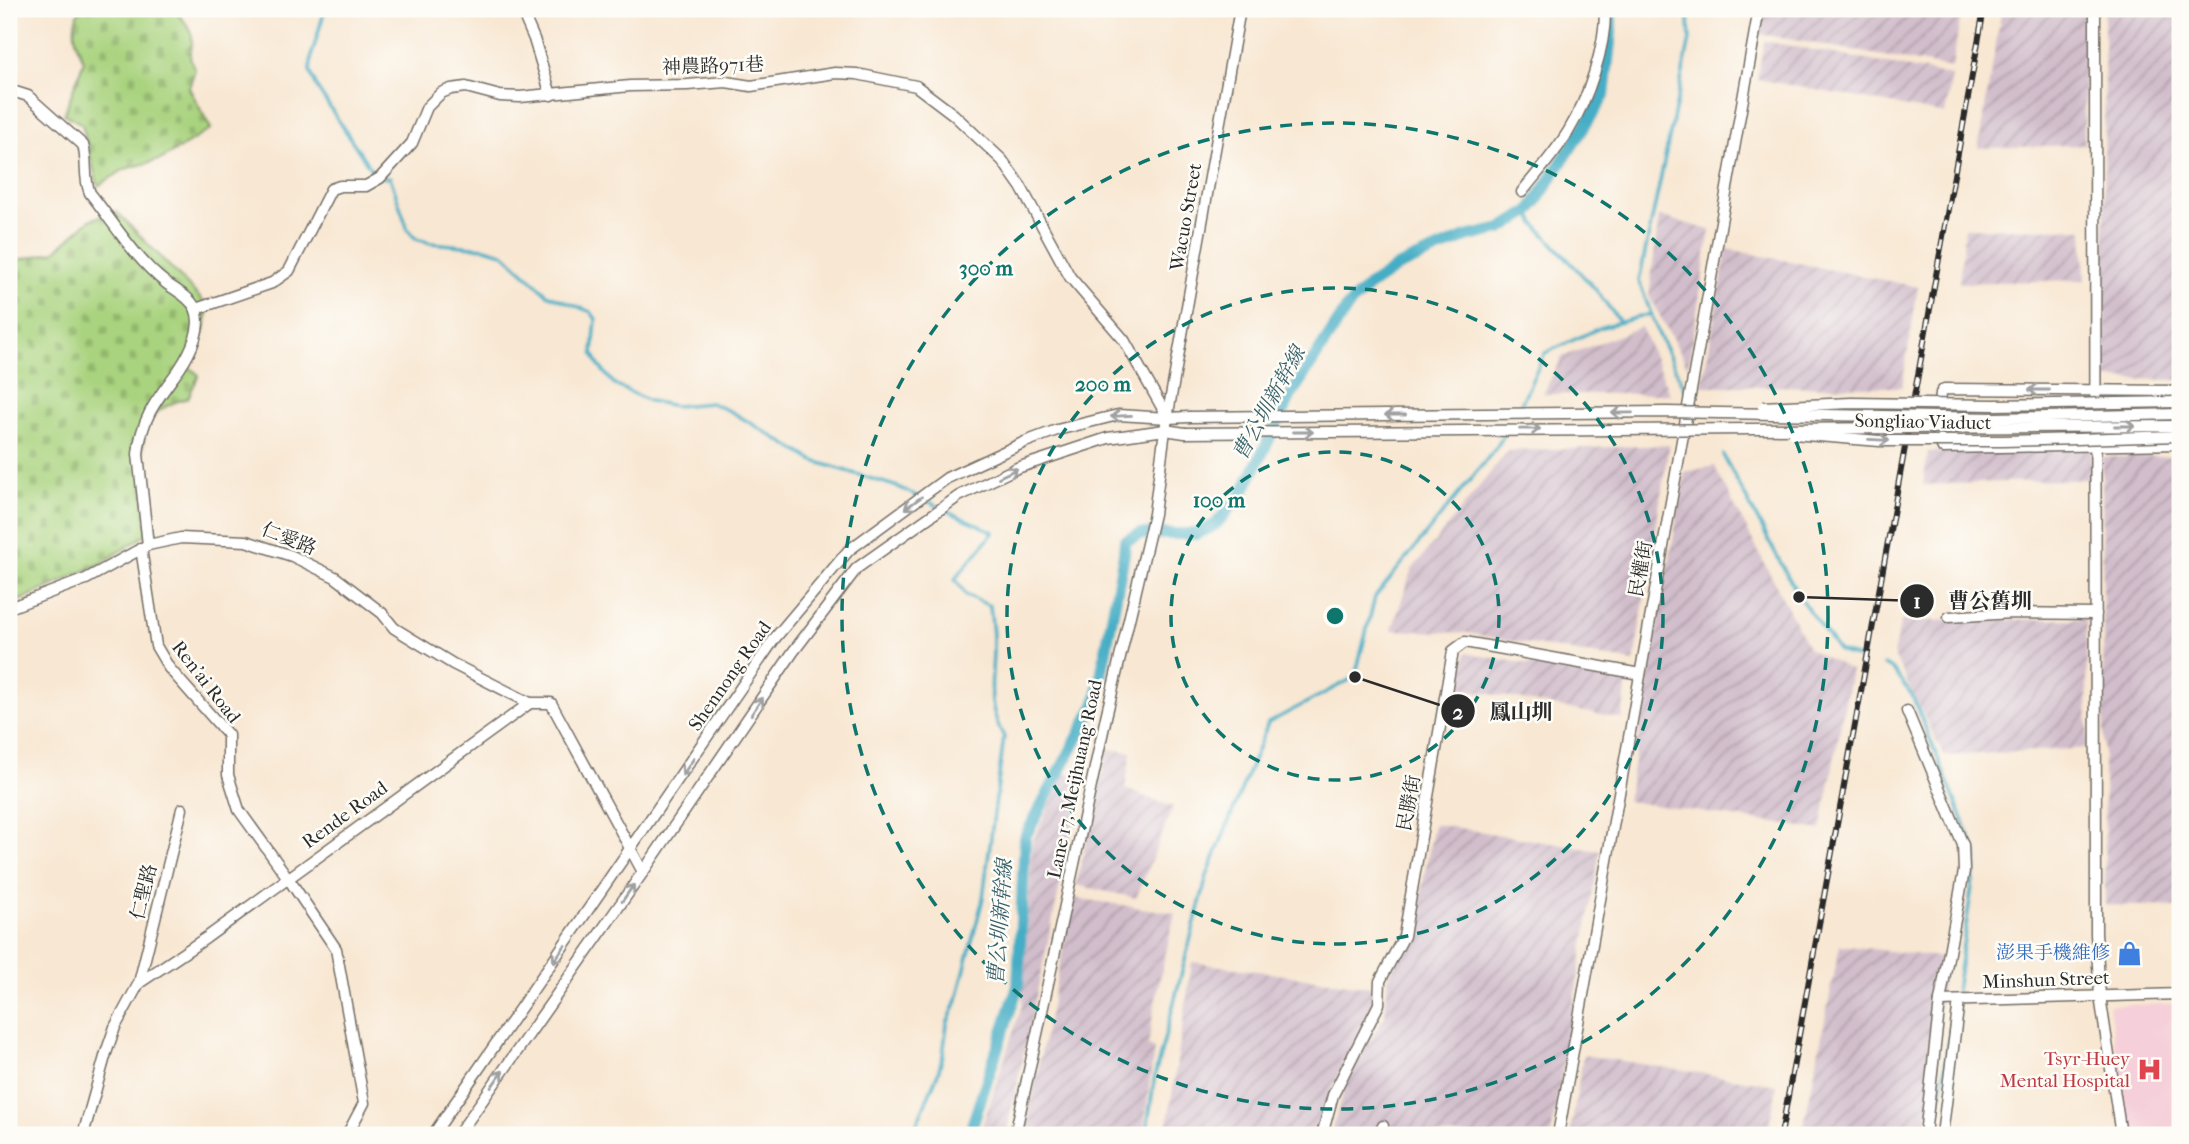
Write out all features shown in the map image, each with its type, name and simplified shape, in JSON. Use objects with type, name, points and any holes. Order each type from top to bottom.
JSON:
[{"type":"street","points":[[521,9],[551,95]]},
{"type":"street","name":"Wacuo Street","points":[[1165,430],[1240,9]]},
{"type":"street","points":[[1522,192],[1569,130],[1591,82],[1605,27],[1605,9]]},
{"type":"street","name":"民權街","points":[[1558,1135],[1759,9]]},
{"type":"street","points":[[2095,9],[2096,934],[2100,996],[2121,1135]]},
{"type":"street","name":"神農路971巷","points":[[196,309],[272,283],[289,271],[331,189],[340,186],[366,186],[380,178],[412,143],[427,107],[441,93],[466,87],[500,96],[551,95],[630,86],[726,82],[751,86],[835,73],[857,74],[916,86],[953,114],[1002,160],[1021,187],[1070,277],[1125,340],[1168,418]]},
{"type":"street","points":[[9,90],[28,96],[83,145],[87,156],[86,185],[90,192],[146,265],[196,309]]},
{"type":"street","name":"Ren'ai Road","points":[[196,309],[197,330],[191,349],[157,396],[139,442],[145,547],[156,646],[169,668],[181,678],[228,735],[228,775],[239,810],[336,949],[364,1103],[347,1135]]},
{"type":"street","points":[[2180,391],[1944,389],[1941,393],[1937,436],[1943,448],[2180,444]]},
{"type":"street","name":"Songliao Viaduct","points":[[1666,412],[1851,403],[1994,405],[2180,402]]},
{"type":"street","name":"Songliao Viaduct","points":[[1189,417],[1666,412],[1996,418],[2180,414]]},
{"type":"street","name":"Shennong Road","points":[[433,1135],[775,638],[849,550],[947,478],[1025,442],[1056,430],[1118,415],[1189,417]]},
{"type":"street","name":"Songliao Viaduct","points":[[1185,433],[2180,426]]},
{"type":"street","name":"Songliao Viaduct","points":[[1664,428],[1880,441],[2180,436]]},
{"type":"street","name":"Shennong Road","points":[[458,1135],[643,872],[793,652],[857,568],[959,496],[1017,468],[1108,438],[1165,430],[1185,433]]},
{"type":"street","name":"Lane 17, Meijhuang Road","points":[[1015,1135],[1106,717],[1154,514],[1165,430]]},
{"type":"street","name":"仁愛路","points":[[9,608],[86,579],[145,547],[181,538],[246,541],[292,556],[335,577],[382,613],[394,628],[453,664],[530,703]]},
{"type":"street","points":[[1949,617],[2096,614]]},
{"type":"street","name":"民勝街","points":[[1322,1135],[1333,1095],[1379,1004],[1380,981],[1404,936],[1453,651],[1465,642],[1640,674]]},
{"type":"street","points":[[530,703],[551,703],[643,872]]},
{"type":"street","name":"Rende Road","points":[[83,1135],[106,1053],[139,983],[206,938],[530,703]]},
{"type":"street","points":[[1907,710],[1963,845],[1964,871],[1950,1001],[1942,1135]]},
{"type":"street","name":"仁聖路","points":[[139,983],[182,809]]},
{"type":"street","name":"Minshun Street","points":[[1950,1001],[2180,994]]},
{"type":"street","points":[[1925,1135],[1950,1001]]},
{"type":"shaded area","points":[[1764,9],[1962,9],[1952,68],[1760,34]]},
{"type":"shaded area","points":[[2002,9],[2085,9],[2084,145],[1978,148]]},
{"type":"shaded area","points":[[2104,9],[2180,9],[2180,380],[2105,379]]},
{"type":"shaded area","points":[[1764,41],[1952,76],[1945,114],[1757,79]]},
{"type":"shaded area","points":[[1659,216],[1710,230],[1688,367],[1649,296]]},
{"type":"shaded area","points":[[1965,228],[2083,229],[2085,280],[1959,283]]},
{"type":"shaded area","points":[[1727,249],[1918,287],[1902,387],[1702,386]]},
{"type":"shaded area","points":[[1641,327],[1670,394],[1543,394],[1562,357]]},
{"type":"shaded area","points":[[1669,445],[1634,662],[1467,633],[1392,630],[1411,571],[1508,451]]},
{"type":"shaded area","points":[[2092,450],[2091,479],[1923,485],[1928,452]]},
{"type":"shaded area","points":[[2180,456],[2180,907],[2105,905],[2102,457]]},
{"type":"shaded area","points":[[1714,466],[1809,649],[1851,670],[1821,830],[1627,801],[1685,472]]},
{"type":"shaded area","points":[[2086,619],[2088,748],[1944,756],[1893,654],[1901,621]]},
{"type":"shaded area","points":[[1466,653],[1627,682],[1622,719],[1459,688]]},
{"type":"shaded area","points":[[1108,749],[1131,752],[1125,789],[1173,807],[1136,898],[1076,885]]},
{"type":"shaded area","points":[[1065,772],[1083,779],[1006,1135],[979,1135],[1022,1005],[1032,843]]},
{"type":"shaded area","points":[[1434,824],[1600,851],[1551,1135],[1330,1135],[1349,1076],[1385,1015],[1388,979],[1416,920]]},
{"type":"shaded area","points":[[1074,898],[1175,913],[1158,986],[1148,1046],[1154,1049],[1143,1135],[1029,1135],[1026,1124]]},
{"type":"shaded area","points":[[1840,945],[1945,958],[1925,1135],[1802,1135]]},
{"type":"shaded area","points":[[1192,962],[1371,987],[1375,1005],[1341,1067],[1315,1135],[1166,1135]]},
{"type":"shaded area","name":"Tsyr-Huey Mental Hospital","points":[[2180,1004],[2180,1135],[2129,1135],[2109,1005]]},
{"type":"shaded area","points":[[1583,1055],[1777,1085],[1768,1135],[1570,1135]]},
{"type":"green space","points":[[81,9],[172,9],[191,33],[190,55],[195,69],[189,88],[211,129],[162,159],[125,169],[98,186],[82,124],[64,114],[84,61],[76,42],[75,28],[75,21]]},
{"type":"green space","points":[[116,211],[208,306],[205,331],[185,364],[199,375],[188,398],[160,410],[148,424],[142,462],[147,534],[100,564],[14,603],[9,600],[9,262],[54,252],[90,220]]},
{"type":"waterway","points":[[325,9],[310,71],[317,88],[376,177]]},
{"type":"waterway","name":"曹公圳新幹線","points":[[969,1135],[1018,986],[1025,837],[1096,703],[1125,541],[1140,534],[1196,534],[1215,525],[1242,494],[1291,395],[1349,305],[1369,286],[1397,267],[1466,237],[1501,229],[1530,211],[1604,96],[1611,9]]},
{"type":"waterway","points":[[1686,391],[1659,335],[1639,281],[1690,39],[1688,9]]},
{"type":"waterway","points":[[384,178],[390,177],[408,230],[416,239],[503,253],[547,294],[591,312],[596,319],[593,353],[599,366],[615,385],[649,401],[675,406],[711,403],[732,412],[814,461],[898,487],[938,506]]},
{"type":"waterway","points":[[1529,211],[1535,224],[1596,290],[1620,322]]},
{"type":"waterway","points":[[1518,410],[1545,353],[1602,327],[1651,314]]},
{"type":"waterway","points":[[1146,1135],[1155,1075],[1207,876],[1268,723],[1355,677],[1375,597],[1504,435]]},
{"type":"waterway","points":[[1723,455],[1799,597],[1839,651],[1858,658]]},
{"type":"waterway","points":[[912,1135],[938,1073],[947,1024],[956,1003],[983,898],[1004,737],[992,701],[993,640],[990,606],[966,595],[955,579],[994,532],[945,510]]},
{"type":"waterway","points":[[1884,665],[1892,669],[1912,695],[1977,854],[1955,997]]},
{"type":"waterway","points":[[1935,1135],[1951,1022]]},
{"type":"railway","points":[[1781,1135],[1984,9]]},
{"type":"place","name":"曹公舊圳","points":[[1799,597]]},
{"type":"place","name":"鳳山圳","points":[[1355,677]]},
{"type":"place","name":"澎果手機維修","points":[[2130,953]]},
{"type":"place","name":"Tsyr-Huey Mental Hospital","points":[[2150,1070]]}]
